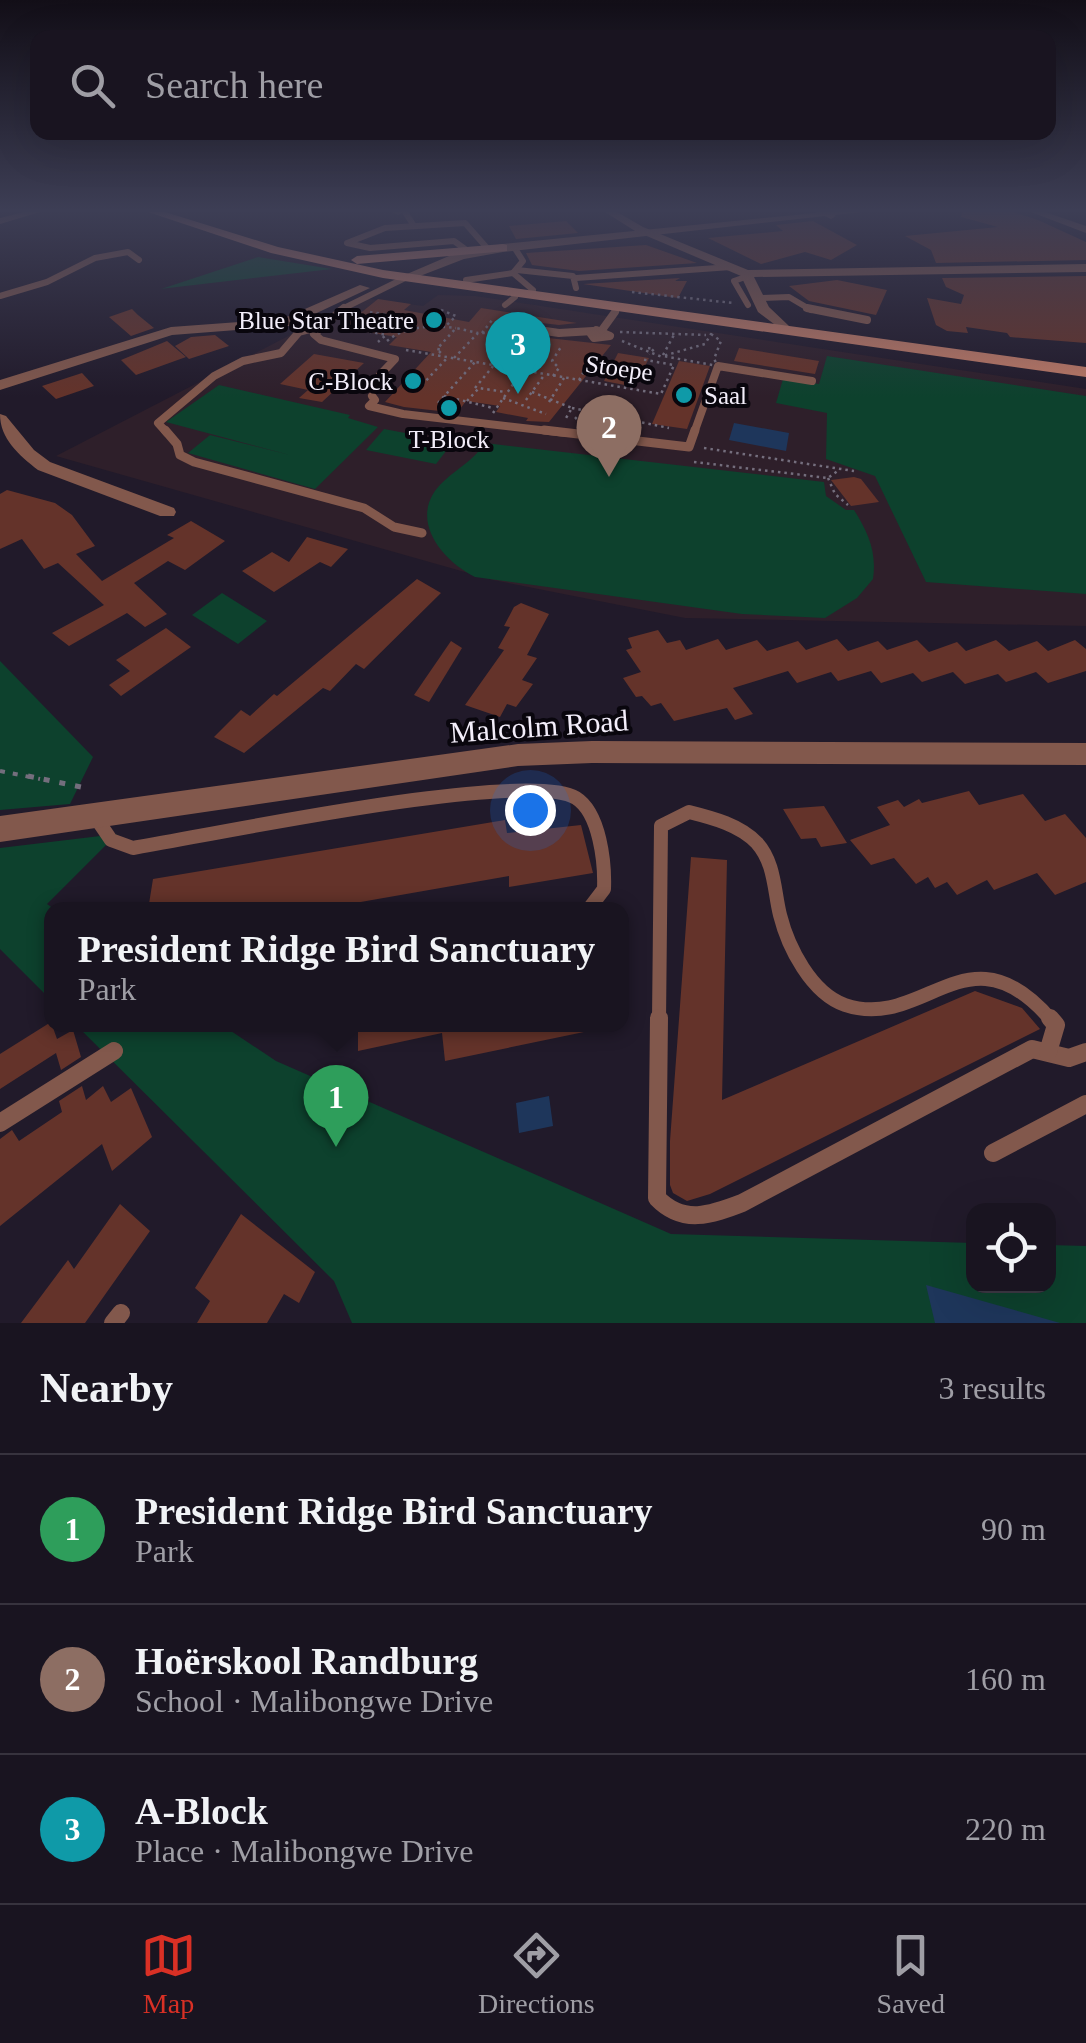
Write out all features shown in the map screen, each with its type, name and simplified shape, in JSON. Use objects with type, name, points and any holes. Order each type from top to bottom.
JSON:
[{"type":"main road","points":[[404,274],[1086,369]]},
{"type":"main road","points":[[405,274],[533,290],[752,308],[782,326],[1086,369]]},
{"type":"street","points":[[752,308],[747,275],[808,274]]},
{"type":"street","points":[[0,385],[171,332],[284,324],[364,288]]},
{"type":"street","points":[[0,418],[28,454],[44,466],[168,512]]},
{"type":"street","name":"Malcolm Road","points":[[0,830],[518,755],[1086,754]]},
{"type":"lane","points":[[0,296],[61,274]]},
{"type":"lane","points":[[466,280],[504,274]]},
{"type":"lane","points":[[517,274],[533,290]]},
{"type":"lane","points":[[533,274],[576,278],[636,274]]},
{"type":"lane","points":[[411,275],[318,327],[299,332],[281,352],[242,361],[214,376],[158,423],[174,438],[180,455],[194,462],[364,508],[394,528],[422,532]]},
{"type":"lane","points":[[576,278],[576,288]]},
{"type":"lane","points":[[505,305],[514,297]]},
{"type":"lane","points":[[752,308],[789,297],[809,310],[867,320]]},
{"type":"lane","points":[[512,334],[518,327],[602,332],[615,312]]},
{"type":"lane","points":[[318,327],[314,334],[321,340],[395,359],[380,375]]},
{"type":"lane","points":[[372,396],[375,400],[369,406],[426,417],[689,446],[718,366],[812,382]]},
{"type":"lane","points":[[94,815],[111,840],[133,848],[482,790],[536,788],[578,798],[590,812],[604,874],[603,895],[596,902]]},
{"type":"lane","points":[[1048,1052],[1056,1026],[1041,1002],[984,977],[964,979],[866,1010],[846,1007],[819,990],[804,968],[782,924],[767,858],[754,840],[728,824],[689,812],[660,826],[657,1198],[666,1210],[684,1217],[706,1218],[742,1203],[1032,1049],[1069,1058],[1086,1052]]},
{"type":"lane","points":[[0,1124],[114,1051]]},
{"type":"lane","points":[[993,1152],[1086,1104]]},
{"type":"path","points":[[632,292],[752,308]]},
{"type":"path","points":[[441,310],[456,316],[446,328]]},
{"type":"path","points":[[370,312],[410,318],[382,346]]},
{"type":"path","points":[[336,314],[404,325]]},
{"type":"path","points":[[454,358],[493,320]]},
{"type":"path","points":[[397,332],[417,331],[430,325],[512,334]]},
{"type":"path","points":[[662,358],[705,344],[715,326]]},
{"type":"path","points":[[437,355],[442,350],[437,349],[456,328]]},
{"type":"path","name":"Stoepe","points":[[356,330],[386,335],[376,344],[382,346],[661,394],[674,365],[662,358],[640,359]]},
{"type":"path","points":[[515,369],[543,331]]},
{"type":"path","points":[[602,332],[710,334],[721,342],[714,359],[718,366]]},
{"type":"path","points":[[602,332],[662,358],[718,366]]},
{"type":"path","points":[[662,358],[674,333]]},
{"type":"path","points":[[530,348],[540,350]]},
{"type":"path","points":[[578,380],[594,354]]},
{"type":"path","points":[[525,356],[534,357]]},
{"type":"path","points":[[422,385],[448,357]]},
{"type":"path","points":[[426,417],[475,362]]},
{"type":"path","points":[[474,388],[494,365]]},
{"type":"path","points":[[523,370],[504,395],[494,411],[466,403],[479,388],[504,395],[526,406]]},
{"type":"path","points":[[526,400],[544,374]]},
{"type":"path","points":[[550,402],[564,378]]},
{"type":"path","points":[[532,392],[572,408],[694,432]]},
{"type":"path","points":[[444,396],[468,400]]},
{"type":"path","points":[[566,418],[572,408]]},
{"type":"path","points":[[628,424],[630,419]]},
{"type":"path","points":[[689,446],[854,471]]},
{"type":"path","points":[[839,470],[828,478],[835,494],[848,504]]},
{"type":"path","points":[[0,771],[82,787]]},
{"type":"shaded area","points":[[438,295],[475,296],[1086,389],[1086,626],[685,618],[493,580],[56,456],[362,298],[423,306]]},
{"type":"green space","points":[[208,274],[292,274],[162,289]]},
{"type":"green space","points":[[827,356],[1086,396],[1086,594],[926,582],[875,476],[826,459],[827,413],[776,403],[783,379],[819,384]]},
{"type":"green space","points":[[219,385],[350,415],[348,418],[378,427],[315,489],[188,453],[210,435],[290,455],[166,422]]},
{"type":"green space","points":[[384,429],[453,442],[436,464],[366,450]]},
{"type":"green space","points":[[485,443],[824,482],[826,496],[846,510],[854,510],[863,526],[872,551],[873,579],[857,598],[825,618],[742,614],[475,577],[439,548],[428,522],[428,508],[444,481]]},
{"type":"green space","points":[[222,593],[267,621],[238,644],[192,615]]},
{"type":"green space","points":[[0,661],[93,757],[70,804],[0,810]]},
{"type":"green space","points":[[117,834],[49,902],[44,902],[44,993],[0,949],[0,848]]},
{"type":"green space","points":[[83,1032],[232,1032],[276,1061],[671,1234],[966,1243],[966,1293],[1056,1293],[1056,1245],[1086,1246],[1086,1323],[352,1323],[334,1281]]},
{"type":"water","points":[[734,423],[789,433],[786,451],[729,440]]},
{"type":"water","points":[[549,1096],[553,1126],[519,1133],[516,1103]]},
{"type":"water","points":[[926,1285],[1060,1323],[935,1323]]},
{"type":"building","points":[[1086,276],[1086,343],[1010,337],[1007,333],[966,327],[968,333],[947,331],[936,325],[927,298],[961,304],[964,295],[946,287],[942,278]]},
{"type":"building","points":[[680,278],[675,281],[687,281],[678,298],[583,284]]},
{"type":"building","points":[[837,280],[887,290],[876,315],[809,301],[789,286]]},
{"type":"building","points":[[378,299],[411,304],[404,310],[469,322],[481,308],[577,323],[516,320],[505,332],[510,341],[521,335],[611,345],[549,422],[526,421],[528,418],[496,412],[500,406],[466,401],[457,413],[404,407],[385,402],[431,352],[389,345],[397,337],[342,328]]},
{"type":"building","points":[[132,309],[154,328],[131,336],[109,317]]},
{"type":"building","points":[[215,335],[229,346],[189,359],[175,346],[191,337]]},
{"type":"building","points":[[167,341],[186,357],[136,375],[121,360]]},
{"type":"building","points":[[739,348],[819,361],[815,374],[734,361]]},
{"type":"building","points":[[618,353],[649,358],[635,387],[604,381]]},
{"type":"building","points":[[314,354],[364,363],[322,402],[299,398],[308,390],[280,384]]},
{"type":"building","name":"Saal","points":[[679,361],[710,366],[687,429],[652,424]]},
{"type":"building","points":[[82,373],[94,386],[56,399],[42,386]]},
{"type":"building","points":[[861,479],[879,502],[851,506],[831,480]]},
{"type":"building","points":[[7,490],[55,503],[72,515],[95,546],[76,554],[102,581],[174,538],[167,535],[191,521],[225,541],[185,570],[168,561],[134,583],[167,614],[145,627],[127,613],[69,646],[52,633],[104,605],[58,563],[44,569],[22,539],[0,549],[0,494]]},
{"type":"building","points":[[307,537],[348,549],[331,567],[320,562],[274,592],[242,571],[272,552],[289,562]]},
{"type":"building","points":[[417,579],[441,593],[364,669],[356,664],[330,691],[323,688],[244,753],[214,737],[241,710],[250,716],[274,694],[277,696]]},
{"type":"building","points":[[521,603],[549,614],[527,655],[537,658],[522,680],[533,684],[516,707],[507,704],[500,717],[465,705],[504,650],[498,648],[510,627],[504,626],[514,607]]},
{"type":"building","points":[[166,628],[191,647],[121,696],[109,685],[130,671],[116,660]]},
{"type":"building","points":[[658,630],[667,643],[680,640],[686,650],[718,639],[726,650],[757,640],[767,651],[798,641],[806,650],[837,639],[848,651],[878,641],[887,650],[917,640],[929,652],[957,642],[966,651],[996,640],[1009,651],[1037,641],[1048,651],[1075,640],[1086,649],[1086,671],[1048,683],[1036,672],[1006,682],[998,674],[965,684],[953,672],[922,682],[913,673],[881,683],[871,671],[838,681],[831,672],[797,683],[788,671],[733,688],[753,714],[735,720],[727,708],[674,721],[661,703],[651,706],[642,696],[636,697],[623,678],[641,672],[626,650],[632,648],[628,638]]},
{"type":"building","points":[[451,641],[462,648],[429,702],[414,695]]},
{"type":"building","points":[[969,791],[979,805],[1023,794],[1045,821],[1065,814],[1086,838],[1086,882],[1055,895],[1037,873],[994,890],[987,880],[957,895],[947,882],[935,888],[928,877],[916,884],[894,858],[871,865],[850,840],[890,825],[877,807],[898,800],[904,807],[919,799],[922,803]]},
{"type":"building","points":[[824,806],[847,843],[821,847],[816,838],[801,839],[783,809]]},
{"type":"building","points":[[505,820],[507,833],[581,825],[593,873],[509,887],[509,876],[361,902],[149,902],[153,879]]},
{"type":"building","points":[[691,857],[727,860],[722,1100],[975,991],[1022,1008],[1040,1029],[710,1194],[687,1201],[673,1193],[670,1185],[670,1141]]},
{"type":"building","points":[[44,1026],[44,1032],[55,1032],[57,1039],[74,1032],[81,1057],[61,1070],[56,1053],[0,1089],[0,1054]]},
{"type":"building","points":[[358,1032],[584,1032],[445,1061],[442,1033],[358,1051]]},
{"type":"building","points":[[82,1086],[86,1100],[103,1086],[111,1102],[131,1088],[152,1137],[112,1171],[102,1144],[0,1226],[0,1139],[12,1130],[19,1141],[62,1112],[59,1101]]},
{"type":"building","points":[[120,1204],[150,1231],[85,1323],[21,1323],[68,1260],[74,1269]]},
{"type":"building","points":[[241,1214],[315,1272],[299,1303],[284,1294],[267,1323],[197,1323],[210,1301],[195,1288]]},
{"type":"place","name":"Blue Star Theatre","points":[[434,320]]},
{"type":"place","name":"C-Block","points":[[413,381]]},
{"type":"place","name":"A-Block","points":[[518,394]]},
{"type":"place","name":"Saal","points":[[684,395]]},
{"type":"place","name":"T-Block","points":[[449,408]]},
{"type":"place","name":"Hoërskool Randburg","points":[[609,477]]},
{"type":"place","name":"President Ridge Bird Sanctuary","points":[[336,1147]]}]
